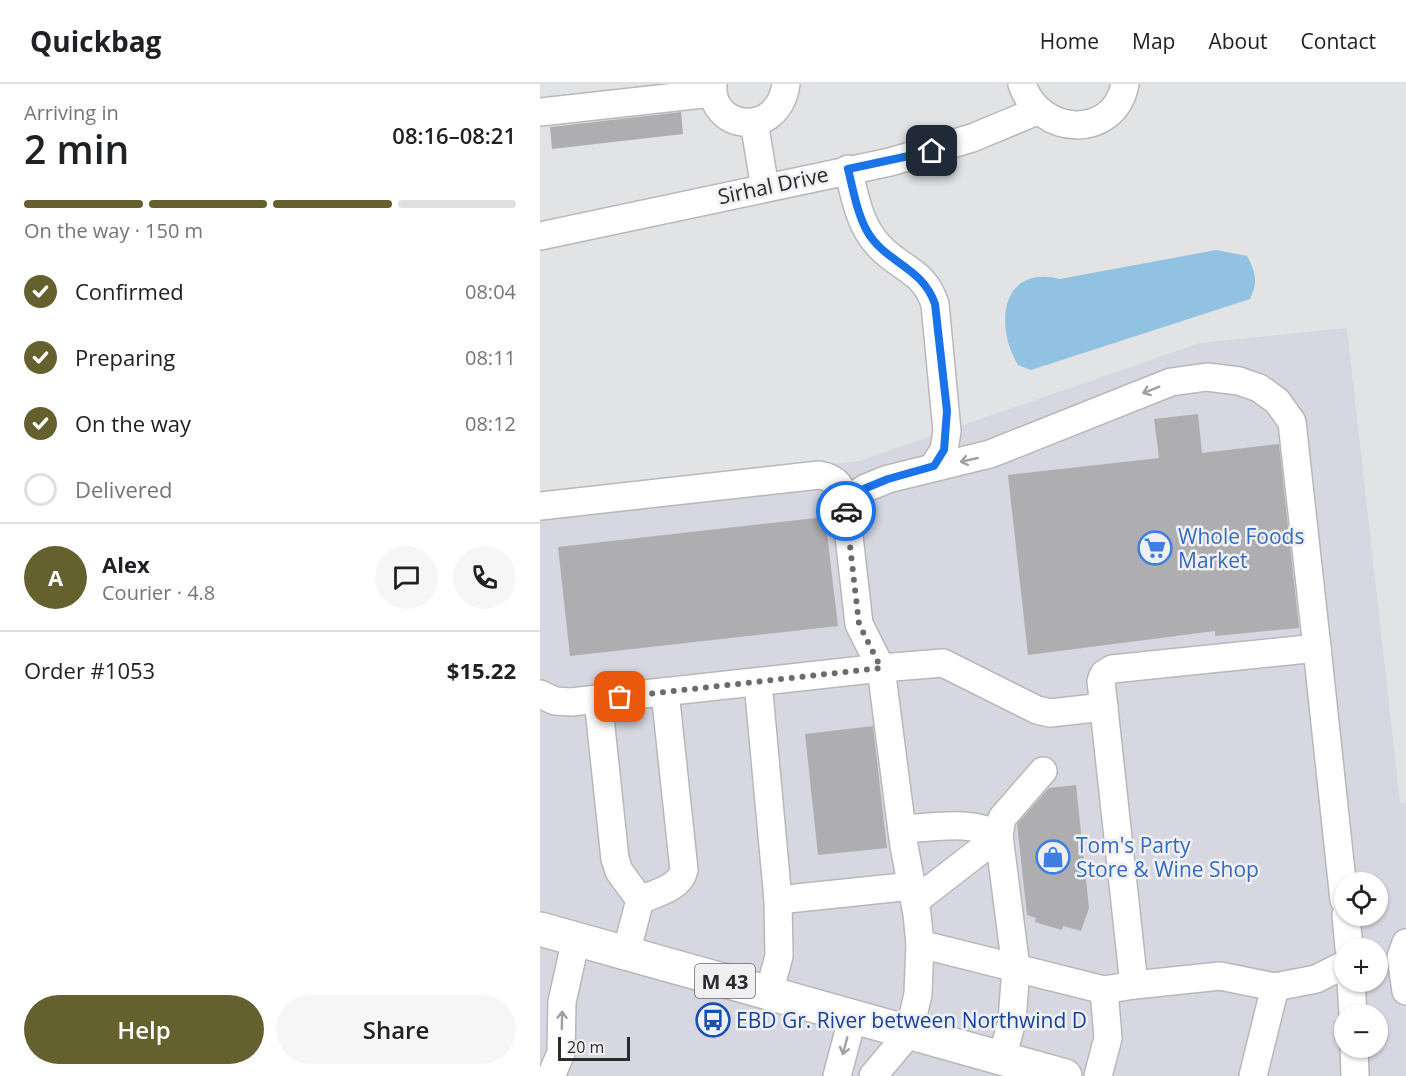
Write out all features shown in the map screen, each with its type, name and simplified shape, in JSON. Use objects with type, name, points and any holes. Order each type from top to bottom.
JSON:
[{"type":"main road","name":"M 43","points":[[541,935],[576,939],[1065,1076]]},
{"type":"street","points":[[540,112],[712,88],[716,104],[725,114],[738,121],[754,122],[769,117],[778,108],[784,97],[786,84]]},
{"type":"street","points":[[1022,84],[1027,97],[1037,111],[1052,121],[1068,126],[1086,124],[1102,118],[1115,106],[1125,84]]},
{"type":"street","name":"Sirhal Drive","points":[[540,236],[932,151],[972,138],[1037,111]]},
{"type":"street","points":[[754,122],[765,188]]},
{"type":"street","points":[[848,169],[867,232],[880,248],[918,275],[930,288],[935,304],[947,431],[944,450],[934,466]]},
{"type":"street","points":[[845,501],[866,488],[888,479],[990,454],[1170,382],[1207,377],[1239,381],[1259,388],[1277,401],[1292,422],[1341,872]]},
{"type":"street","points":[[540,506],[819,475],[830,477],[837,482],[845,501],[859,624],[881,668],[920,944],[918,994],[909,1033],[873,1076]]},
{"type":"street","points":[[1134,985],[1101,681],[1104,674],[1112,669],[1317,648]]},
{"type":"street","points":[[540,694],[555,701],[598,699],[943,663],[1037,710],[1050,713],[1104,707]]},
{"type":"street","points":[[758,682],[778,900],[779,956],[769,993]]},
{"type":"street","points":[[640,900],[676,884],[682,878],[684,870],[665,692]]},
{"type":"street","points":[[598,699],[615,859],[619,871],[640,900]]},
{"type":"street","points":[[1002,1059],[1012,1021],[1016,968],[999,836],[1002,818],[1008,809],[1043,771]]},
{"type":"street","points":[[902,829],[972,826],[987,828],[999,836]]},
{"type":"street","points":[[778,900],[913,894],[999,836]]},
{"type":"street","points":[[626,953],[640,900]]},
{"type":"street","points":[[551,1076],[561,1053],[562,1002],[576,939]]},
{"type":"street","points":[[1406,943],[1401,957],[1406,991]]},
{"type":"street","points":[[920,944],[1104,990],[1220,975],[1275,987],[1316,979],[1334,970]]},
{"type":"street","points":[[1253,1076],[1275,987]]},
{"type":"street","points":[[1098,1076],[1108,1038],[1104,990]]},
{"type":"street","points":[[837,1076],[853,1016]]},
{"type":"street","points":[[1354,1058],[1355,1076]]},
{"type":"shaded area","points":[[1347,328],[1400,803],[1406,803],[1406,1076],[540,1076],[540,491],[859,461],[1200,343]]},
{"type":"water","points":[[1216,250],[1247,256],[1255,278],[1250,299],[1031,370],[1018,365],[1010,349],[1005,317],[1014,289],[1025,281],[1040,277],[1060,279]]},
{"type":"building","points":[[681,112],[683,134],[552,149],[550,127]]},
{"type":"building","name":"Whole Foods Market","points":[[1198,414],[1202,453],[1279,444],[1299,628],[1215,636],[1215,631],[1028,655],[1008,475],[1159,458],[1154,419]]},
{"type":"building","points":[[825,517],[838,626],[570,656],[558,547]]},
{"type":"building","points":[[873,726],[887,848],[818,855],[805,734]]},
{"type":"building","points":[[1076,785],[1089,908],[1081,931],[1063,926],[1062,930],[1035,922],[1036,918],[1027,915],[1017,824],[1049,788]]},
{"type":"way so far","points":[[620,697],[881,668],[859,624],[846,511]]},
{"type":"place","name":"Whole Foods Market","points":[[1155,548]]},
{"type":"place","name":"Tom's Party Store & Wine Shop","points":[[1053,857]]},
{"type":"place","name":"EBD Gr. River between Northwind D","points":[[713,1020]]},
{"type":"route","points":[[846,511],[845,501],[866,488],[888,479],[934,466],[944,450],[947,411],[935,304],[930,288],[918,275],[880,248],[867,232],[848,169],[890,162],[932,151]]}]
